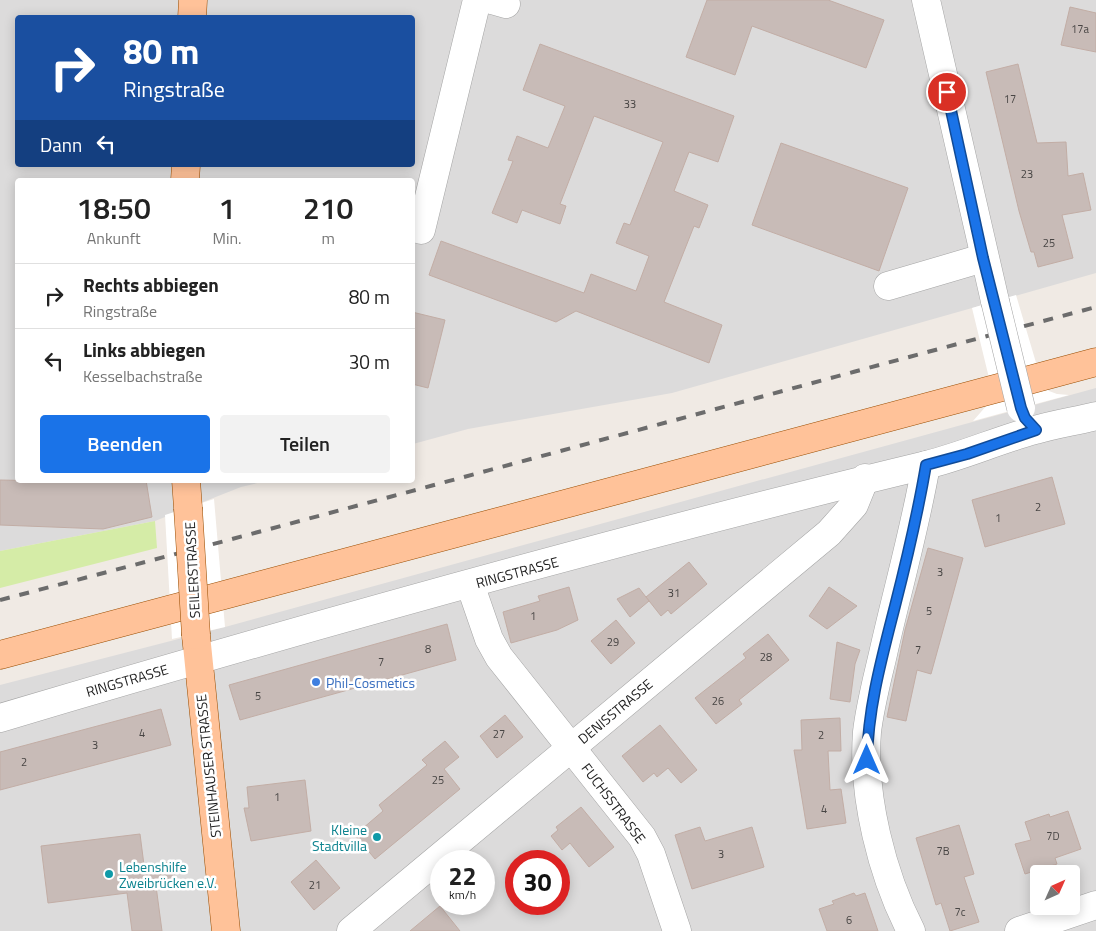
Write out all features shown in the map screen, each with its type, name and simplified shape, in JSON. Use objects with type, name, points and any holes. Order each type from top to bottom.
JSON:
[{"type":"main road","points":[[192,15],[193,0]]},
{"type":"main road","points":[[0,655],[1096,362]]},
{"type":"main road","name":"SEILERSTRASSE","points":[[186,483],[197,647]]},
{"type":"main road","name":"STEINHAUSER STRASSE","points":[[197,647],[226,931]]},
{"type":"street","points":[[421,230],[477,0]]},
{"type":"street","points":[[926,0],[983,258],[1028,419]]},
{"type":"street","points":[[888,286],[983,258]]},
{"type":"street","name":"RINGSTRASSE","points":[[0,718],[197,647],[470,584],[865,478],[967,454],[1028,419],[1096,416]]},
{"type":"street","points":[[911,931],[889,879],[876,832],[867,774],[867,732],[926,465]]},
{"type":"street","name":"DENISSTRASSE","points":[[351,931],[829,533],[854,505],[865,478]]},
{"type":"street","name":"FUCHSSTRASSE","points":[[470,584],[489,639],[499,656],[642,837],[651,854],[678,931]]},
{"type":"street","points":[[1019,931],[1096,905]]},
{"type":"shaded area","points":[[0,0],[1096,0],[1096,273],[672,393],[468,429],[415,443],[415,178],[15,178],[15,483],[258,483],[241,487],[155,521],[0,551]]},
{"type":"shaded area","points":[[1096,388],[1096,931],[0,931],[0,685],[225,627]]},
{"type":"green space","points":[[155,521],[157,548],[0,588],[0,551]]},
{"type":"pier","points":[[1016,295],[1042,383],[1049,391],[1069,395],[973,421],[988,404],[990,382],[972,308]]},
{"type":"pier","points":[[214,499],[225,627],[172,639],[165,515]]},
{"type":"building","points":[[707,0],[828,0],[884,20],[866,68],[752,26],[735,75],[686,57]]},
{"type":"building","points":[[1070,7],[1096,13],[1096,52],[1061,45]]},
{"type":"building","points":[[540,44],[734,116],[718,162],[689,152],[674,191],[708,205],[699,228],[694,226],[664,302],[722,325],[709,363],[576,311],[556,322],[429,275],[441,241],[584,293],[591,274],[636,291],[649,256],[616,243],[624,223],[630,225],[663,142],[594,116],[560,204],[566,206],[560,224],[522,210],[517,223],[492,213],[513,161],[508,160],[517,136],[548,148],[565,106],[523,90]]},
{"type":"building","points":[[1018,64],[1037,143],[1066,142],[1068,176],[1083,173],[1091,210],[1062,215],[1073,258],[1038,267],[1034,252],[1031,252],[1019,211],[986,72]]},
{"type":"building","points":[[781,143],[908,188],[879,271],[752,225]]},
{"type":"building","points":[[415,313],[445,320],[428,388],[415,385]]},
{"type":"building","points":[[1052,477],[1065,524],[985,547],[972,500]]},
{"type":"building","points":[[0,480],[15,480],[15,483],[146,483],[152,517],[103,529],[0,525]]},
{"type":"building","points":[[928,548],[963,558],[931,674],[917,670],[906,721],[887,717],[905,630]]},
{"type":"building","points":[[689,562],[707,584],[671,614],[668,610],[661,616],[646,597]]},
{"type":"building","points":[[569,587],[578,620],[557,630],[511,643],[503,612],[540,601],[538,596]]},
{"type":"building","points":[[829,587],[857,606],[827,629],[809,616]]},
{"type":"building","points":[[639,588],[649,601],[630,617],[617,599]]},
{"type":"building","points":[[616,620],[635,643],[611,664],[591,641]]},
{"type":"building","points":[[447,624],[456,660],[240,720],[229,685]]},
{"type":"building","points":[[768,634],[789,660],[739,700],[742,704],[716,724],[695,698],[746,658],[743,654]]},
{"type":"building","points":[[837,642],[860,650],[855,664],[850,702],[830,699]]},
{"type":"building","points":[[161,709],[171,745],[0,790],[0,752]]},
{"type":"building","points":[[505,715],[523,737],[497,758],[480,736]]},
{"type":"building","points":[[840,718],[841,751],[828,751],[830,790],[841,789],[846,823],[807,829],[794,750],[802,750],[801,720]]},
{"type":"building","points":[[660,725],[697,770],[681,783],[668,768],[657,777],[654,773],[643,782],[622,756]]},
{"type":"building","points":[[445,741],[459,757],[444,769],[460,789],[375,859],[355,835],[383,811],[379,805],[427,765],[422,760]]},
{"type":"building","points":[[305,780],[311,831],[251,841],[244,808],[249,808],[247,787]]},
{"type":"building","points":[[581,807],[614,847],[589,867],[570,843],[562,850],[551,836],[558,830],[556,827]]},
{"type":"building","points":[[1068,811],[1081,849],[1055,858],[1057,864],[1030,865],[1030,872],[1025,874],[1015,844],[1031,840],[1025,822],[1049,814],[1050,817]]},
{"type":"building","points":[[959,825],[974,874],[964,877],[979,922],[950,931],[941,903],[936,905],[916,838]]},
{"type":"building","points":[[700,827],[705,841],[752,827],[764,867],[692,889],[675,835]]},
{"type":"building","name":"Lebenshilfe Zweibrücken e.V.","points":[[140,834],[144,865],[173,862],[176,884],[156,886],[162,931],[132,931],[127,893],[48,903],[41,846]]},
{"type":"building","points":[[316,860],[340,888],[314,910],[291,882]]},
{"type":"building","points":[[854,893],[856,896],[865,893],[878,931],[827,931],[819,909],[834,904],[832,901]]},
{"type":"building","points":[[430,914],[447,915],[460,931],[410,931]]},
{"type":"railway","points":[[0,600],[1096,307]]},
{"type":"place","name":"Phil-Cosmetics","points":[[316,682]]},
{"type":"place","name":"Kleine Stadtvilla","points":[[377,837]]},
{"type":"place","name":"Lebenshilfe Zweibrücken e.V.","points":[[109,874]]},
{"type":"route","points":[[867,760],[867,732],[873,699],[920,502],[926,465],[967,454],[1036,430],[1025,418],[1021,408],[983,258],[947,92]]}]
